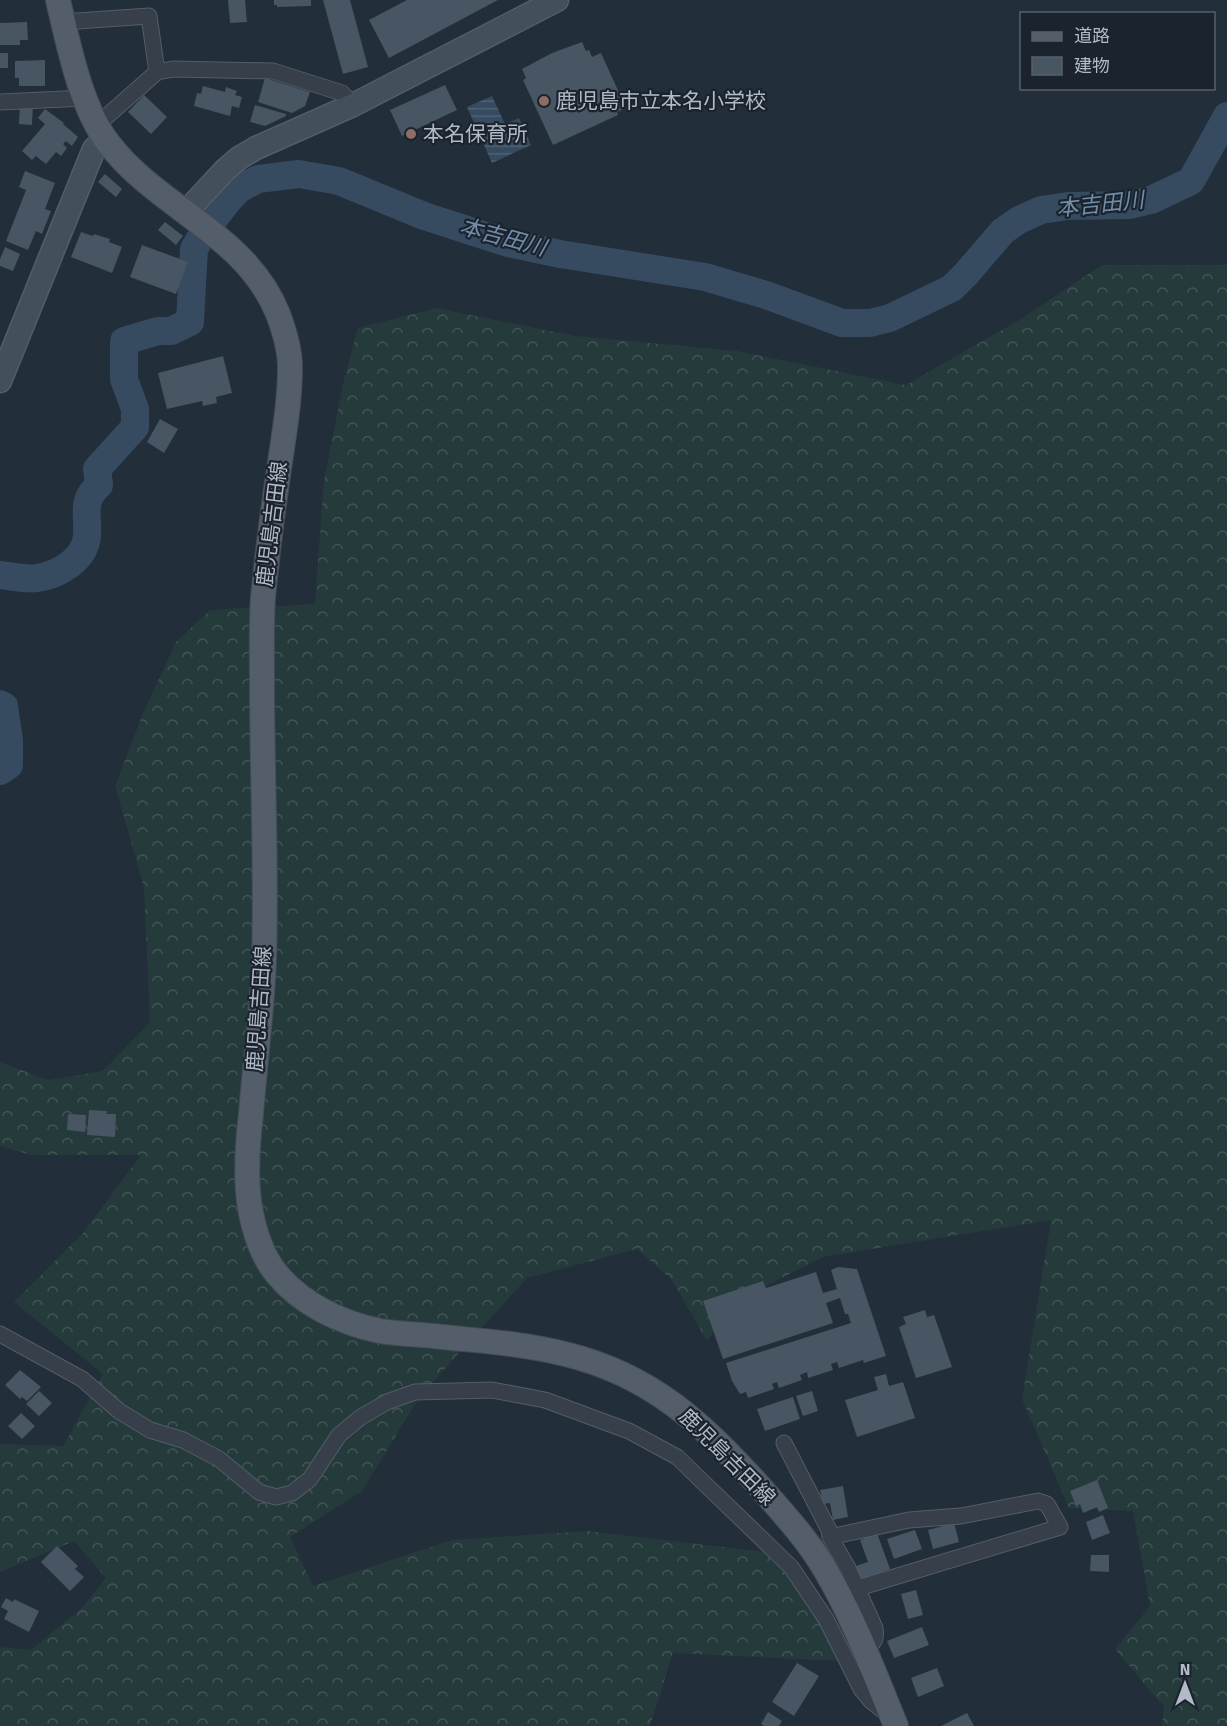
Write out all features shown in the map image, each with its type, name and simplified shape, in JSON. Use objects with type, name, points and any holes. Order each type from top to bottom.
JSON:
[{"type":"main road","name":"鹿児島吉田線","points":[[61,11],[85,98],[101,132],[130,168],[231,247],[256,273],[270,296],[280,320],[290,362],[288,406],[274,502],[262,617],[264,966],[247,1148],[247,1190],[251,1216],[272,1269],[295,1293],[327,1313],[351,1323],[380,1331],[531,1347],[567,1354],[604,1365],[640,1381],[660,1394],[693,1419],[740,1465],[808,1544],[824,1568],[864,1650],[894,1722]]},
{"type":"street","points":[[193,218],[225,170],[239,158],[353,105],[557,0]]},
{"type":"street","points":[[61,11],[149,16],[157,72]]},
{"type":"street","points":[[0,381],[101,132],[157,72],[173,69],[273,70],[342,93],[353,105]]},
{"type":"street","points":[[0,102],[85,98]]},
{"type":"street","points":[[0,1334],[82,1379],[119,1411],[150,1430],[192,1445],[219,1459],[259,1492],[276,1497],[292,1493],[310,1479],[339,1435],[361,1417],[387,1402],[415,1392],[492,1390],[545,1401],[629,1431],[677,1457],[791,1567],[826,1619],[861,1689],[894,1722]]},
{"type":"street","points":[[784,1443],[858,1588],[875,1628],[874,1643],[864,1650]]},
{"type":"street","points":[[830,1537],[909,1520],[961,1516],[1038,1501],[1047,1504],[1060,1527],[858,1588]]},
{"type":"green space","points":[[1102,265],[1227,265],[1227,1726],[1162,1726],[1164,1707],[1115,1649],[1150,1606],[1133,1511],[1069,1508],[1022,1399],[1051,1220],[823,1257],[736,1301],[707,1341],[672,1280],[637,1249],[527,1278],[420,1396],[362,1491],[290,1537],[313,1586],[452,1540],[588,1531],[782,1554],[840,1661],[673,1653],[650,1726],[0,1726],[0,1647],[31,1650],[83,1607],[106,1578],[74,1541],[0,1572],[0,1444],[63,1446],[103,1374],[14,1302],[83,1233],[141,1155],[31,1155],[0,1146],[0,1062],[48,1080],[103,1071],[150,1022],[144,887],[115,786],[144,711],[176,642],[210,610],[315,604],[324,480],[344,380],[358,328],[436,308],[575,336],[737,351],[906,385],[1021,319]]},
{"type":"water","points":[[492,96],[505,124],[519,118],[531,145],[492,163],[467,107]]},
{"type":"building","points":[[228,0],[245,0],[247,22],[230,23]]},
{"type":"building","points":[[274,0],[311,0],[311,6],[277,7],[274,5]]},
{"type":"building","points":[[323,0],[350,0],[368,67],[343,74]]},
{"type":"building","points":[[407,0],[498,0],[389,58],[369,20]]},
{"type":"building","points":[[27,22],[28,40],[20,40],[20,45],[0,45],[0,23]]},
{"type":"building","points":[[582,42],[592,57],[601,53],[626,108],[617,112],[618,115],[553,145],[523,80],[526,78],[522,69],[552,53]]},
{"type":"building","points":[[0,53],[8,53],[8,68],[0,68]]},
{"type":"building","points":[[45,60],[45,86],[19,86],[19,78],[15,78],[15,61]]},
{"type":"building","points":[[265,78],[310,92],[305,106],[292,113],[258,102]]},
{"type":"building","points":[[445,85],[457,110],[402,136],[390,110]]},
{"type":"building","points":[[203,86],[225,92],[226,87],[237,91],[235,95],[242,97],[239,108],[232,106],[230,116],[194,106],[197,93],[201,94]]},
{"type":"building","points":[[144,95],[167,117],[151,134],[128,112]]},
{"type":"building","points":[[20,103],[33,104],[32,125],[19,124]]},
{"type":"building","points":[[255,105],[286,114],[286,116],[265,126],[250,122]]},
{"type":"building","points":[[45,109],[78,137],[72,146],[66,141],[63,144],[67,148],[61,156],[56,152],[46,164],[36,156],[32,160],[22,151],[45,124],[38,118]]},
{"type":"building","points":[[25,171],[55,183],[45,209],[51,211],[42,234],[36,231],[28,250],[6,241],[26,190],[19,187]]},
{"type":"building","points":[[105,174],[122,189],[116,197],[98,182]]},
{"type":"building","points":[[165,222],[183,236],[176,245],[158,230]]},
{"type":"building","points":[[81,232],[110,239],[109,242],[122,247],[112,273],[71,257]]},
{"type":"building","points":[[142,245],[188,262],[176,294],[130,277]]},
{"type":"building","points":[[5,247],[20,254],[13,271],[0,266]]},
{"type":"building","points":[[223,356],[232,393],[216,397],[217,403],[203,406],[202,401],[167,409],[158,373]]},
{"type":"building","points":[[160,419],[178,429],[164,453],[147,442]]},
{"type":"building","points":[[89,1110],[116,1114],[115,1137],[87,1135]]},
{"type":"building","points":[[68,1114],[86,1115],[85,1132],[67,1130]]},
{"type":"building","points":[[838,1267],[857,1269],[886,1356],[864,1363],[863,1360],[839,1368],[837,1362],[831,1364],[833,1370],[808,1378],[807,1372],[800,1375],[802,1380],[779,1388],[777,1382],[772,1384],[774,1389],[748,1398],[746,1392],[740,1394],[732,1381],[726,1363],[851,1323],[848,1314],[845,1314],[840,1298],[826,1303],[833,1323],[723,1359],[703,1301],[763,1281],[766,1288],[816,1272],[823,1293],[837,1289],[831,1270]]},
{"type":"building","points":[[925,1310],[927,1317],[934,1315],[952,1367],[916,1378],[899,1327],[906,1324],[903,1317]]},
{"type":"building","points":[[20,1370],[41,1387],[27,1401],[22,1397],[20,1399],[5,1385]]},
{"type":"building","points":[[886,1374],[889,1386],[903,1382],[915,1418],[857,1437],[845,1400],[878,1390],[874,1377]]},
{"type":"building","points":[[39,1391],[52,1403],[39,1416],[26,1404]]},
{"type":"building","points":[[812,1391],[818,1411],[803,1416],[796,1396]]},
{"type":"building","points":[[793,1397],[800,1419],[765,1431],[757,1409]]},
{"type":"building","points":[[21,1413],[35,1426],[22,1439],[8,1426]]},
{"type":"building","points":[[1097,1480],[1108,1508],[1099,1512],[1097,1507],[1083,1513],[1080,1504],[1076,1506],[1070,1491]]},
{"type":"building","points":[[843,1486],[848,1517],[833,1520],[830,1503],[823,1504],[820,1490]]},
{"type":"building","points":[[1103,1515],[1110,1533],[1092,1540],[1086,1522]]},
{"type":"building","points":[[954,1523],[959,1542],[933,1549],[928,1530]]},
{"type":"building","points":[[915,1530],[922,1549],[894,1559],[887,1539]]},
{"type":"building","points":[[877,1533],[890,1569],[861,1580],[856,1566],[868,1562],[860,1540]]},
{"type":"building","points":[[57,1546],[78,1566],[75,1569],[84,1577],[70,1591],[41,1562]]},
{"type":"building","points":[[1091,1555],[1109,1555],[1109,1572],[1090,1571]]},
{"type":"building","points":[[916,1590],[923,1615],[908,1619],[901,1594]]},
{"type":"building","points":[[6,1598],[13,1602],[14,1599],[39,1611],[29,1632],[4,1619],[8,1611],[1,1607]]},
{"type":"building","points":[[922,1627],[929,1645],[894,1658],[887,1641]]},
{"type":"building","points":[[797,1663],[819,1676],[794,1716],[772,1702]]},
{"type":"building","points":[[937,1668],[944,1686],[918,1697],[911,1678]]},
{"type":"building","points":[[768,1712],[782,1721],[779,1726],[761,1724]]},
{"type":"building","points":[[967,1713],[974,1726],[941,1726]]},
{"type":"waterway","name":"本吉田川","points":[[0,575],[28,579],[53,574],[69,565],[81,552],[87,536],[87,503],[99,485],[97,469],[135,427],[135,409],[124,379],[124,341],[158,331],[171,331],[190,322],[194,249],[226,203],[239,189],[258,179],[299,174],[339,181],[424,216],[508,243],[560,254],[705,277],[766,295],[842,323],[870,323],[890,318],[952,288],[1003,231],[1019,220],[1041,210],[1068,206],[1130,205],[1151,200],[1191,181],[1227,116]]},
{"type":"waterway","name":"本吉田川","points":[[0,704],[4,706],[9,740],[9,765],[0,771]]},
{"type":"place","name":"鹿児島市立本名小学校","points":[[544,101]]},
{"type":"place","name":"本名保育所","points":[[411,134]]}]
